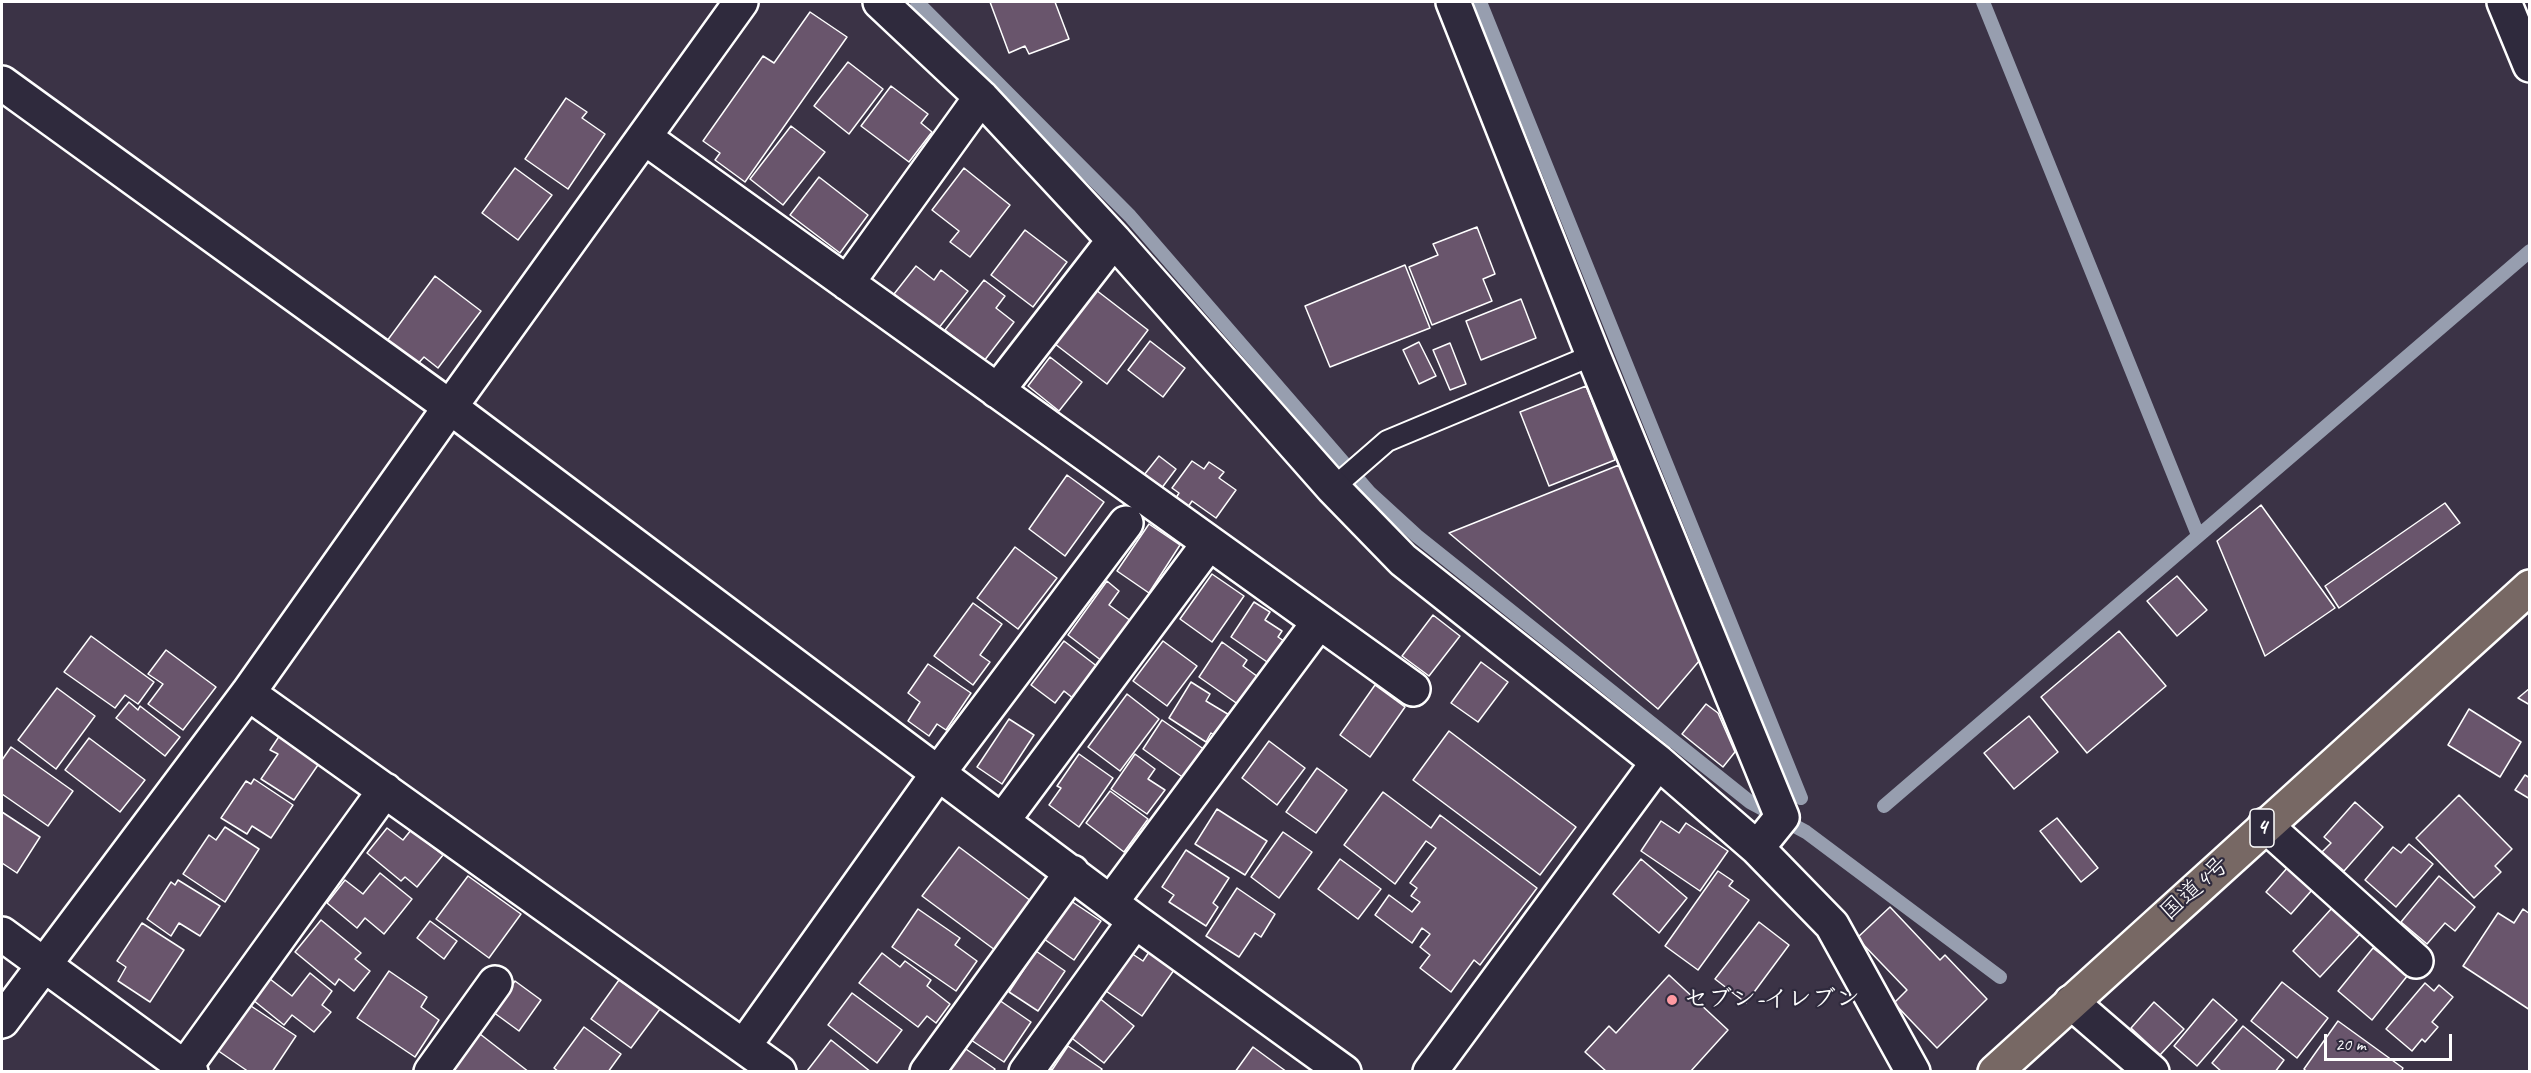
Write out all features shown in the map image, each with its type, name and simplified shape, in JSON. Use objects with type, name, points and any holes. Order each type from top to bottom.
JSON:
[{"type":"highway","name":"国道4号","points":[[1995,1071],[2529,587]]},
{"type":"street","points":[[2,1021],[248,693],[741,2]]},
{"type":"street","points":[[880,2],[981,97],[1114,240],[1333,488],[1403,560],[1658,762],[1757,848],[1832,925],[1913,1071]]},
{"type":"street","points":[[1453,2],[1593,356],[1782,817],[1757,848]]},
{"type":"street","points":[[2504,2],[2529,65]]},
{"type":"street","points":[[2,83],[450,407],[1123,911],[1344,1071]]},
{"type":"street","points":[[847,283],[981,97]]},
{"type":"street","points":[[644,137],[1413,689]]},
{"type":"street","points":[[997,391],[1114,240]]},
{"type":"street","points":[[744,1046],[939,772],[1126,523]]},
{"type":"street","points":[[1003,820],[1209,543]]},
{"type":"street","points":[[1026,1071],[1123,911],[1319,622]]},
{"type":"street","points":[[248,693],[779,1071]]},
{"type":"street","points":[[1430,1071],[1658,762]]},
{"type":"street","points":[[2,934],[188,1069],[385,790]]},
{"type":"street","points":[[2265,825],[2416,961]]},
{"type":"street","points":[[927,1071],[1071,872]]},
{"type":"street","points":[[431,1071],[495,983]]},
{"type":"street","points":[[2071,1002],[2152,1071]]},
{"type":"lane","points":[[1333,488],[1388,441],[1593,356]]},
{"type":"building","points":[[990,2],[1055,2],[1069,39],[1029,54],[1025,46],[1009,53]]},
{"type":"building","points":[[810,12],[847,37],[745,182],[715,160],[720,153],[703,141],[763,56],[774,63]]},
{"type":"building","points":[[848,62],[883,89],[849,134],[814,106]]},
{"type":"building","points":[[891,86],[928,114],[921,123],[932,132],[909,162],[861,126]]},
{"type":"building","points":[[566,98],[587,112],[582,118],[605,134],[568,189],[525,159]]},
{"type":"building","points":[[791,126],[825,152],[783,205],[750,179]]},
{"type":"building","points":[[515,168],[552,195],[518,240],[482,213]]},
{"type":"building","points":[[964,168],[1010,205],[970,257],[950,242],[959,231],[932,210]]},
{"type":"building","points":[[819,177],[868,215],[840,253],[790,215]]},
{"type":"building","points":[[1477,227],[1495,274],[1483,279],[1492,301],[1432,325],[1409,267],[1438,255],[1433,244]]},
{"type":"building","points":[[1025,230],[1067,262],[1033,307],[991,275]]},
{"type":"building","points":[[1405,265],[1430,328],[1330,367],[1305,306]]},
{"type":"building","points":[[916,266],[934,280],[941,270],[968,291],[938,329],[894,294]]},
{"type":"building","points":[[435,276],[481,311],[438,368],[424,357],[415,367],[384,345]]},
{"type":"building","points":[[984,280],[1005,296],[996,308],[1014,322],[984,361],[945,330]]},
{"type":"building","points":[[1096,290],[1148,330],[1107,384],[1055,344]]},
{"type":"building","points":[[1521,299],[1536,338],[1481,360],[1466,321]]},
{"type":"building","points":[[1150,341],[1185,368],[1163,397],[1128,370]]},
{"type":"building","points":[[1419,342],[1436,376],[1419,384],[1403,350]]},
{"type":"building","points":[[1450,343],[1466,384],[1450,390],[1433,350]]},
{"type":"building","points":[[1050,357],[1082,382],[1059,411],[1028,386]]},
{"type":"building","points":[[1586,386],[1615,460],[1549,486],[1520,412]]},
{"type":"building","points":[[1159,456],[1176,469],[1161,489],[1144,475]]},
{"type":"building","points":[[1192,461],[1204,469],[1209,462],[1224,472],[1219,478],[1236,490],[1216,518],[1192,501],[1186,510],[1174,501],[1179,493],[1172,488]]},
{"type":"building","points":[[1619,465],[1700,660],[1658,709],[1449,533]]},
{"type":"building","points":[[1067,475],[1104,502],[1065,556],[1029,529]]},
{"type":"building","points":[[2445,503],[2460,523],[2339,608],[2325,586]]},
{"type":"building","points":[[2261,505],[2335,608],[2265,656],[2217,541]]},
{"type":"building","points":[[1149,524],[1180,545],[1149,593],[1117,571]]},
{"type":"building","points":[[1015,547],[1057,578],[1018,629],[977,598]]},
{"type":"building","points":[[1212,574],[1244,596],[1212,642],[1180,619]]},
{"type":"building","points":[[2177,576],[2207,610],[2177,636],[2147,601]]},
{"type":"building","points":[[1107,581],[1119,591],[1109,605],[1131,621],[1102,661],[1068,635]]},
{"type":"building","points":[[1254,602],[1270,612],[1265,620],[1282,631],[1278,637],[1284,641],[1270,664],[1231,637]]},
{"type":"building","points":[[973,603],[1002,624],[980,655],[990,662],[973,685],[934,656]]},
{"type":"building","points":[[1433,615],[1460,636],[1429,676],[1402,656]]},
{"type":"building","points":[[2119,631],[2166,686],[2087,753],[2041,697]]},
{"type":"building","points":[[91,636],[154,682],[138,704],[125,695],[115,708],[64,672]]},
{"type":"building","points":[[1064,641],[1098,667],[1074,699],[1064,691],[1055,703],[1031,685]]},
{"type":"building","points":[[1163,641],[1197,666],[1167,706],[1133,681]]},
{"type":"building","points":[[1222,642],[1247,660],[1243,666],[1261,679],[1242,707],[1199,677]]},
{"type":"building","points":[[166,650],[216,687],[183,730],[148,704],[163,684],[148,674]]},
{"type":"building","points":[[1481,662],[1508,682],[1478,722],[1451,703]]},
{"type":"building","points":[[928,664],[971,693],[946,730],[937,724],[929,736],[908,721],[920,702],[908,693]]},
{"type":"building","points":[[1191,682],[1210,694],[1206,701],[1231,716],[1217,737],[1211,733],[1206,742],[1169,718]]},
{"type":"building","points":[[1375,685],[1405,707],[1370,757],[1340,735]]},
{"type":"building","points":[[57,688],[95,716],[56,769],[18,740]]},
{"type":"building","points":[[2530,688],[2530,705],[2518,698]]},
{"type":"building","points":[[1127,694],[1159,719],[1120,771],[1088,747]]},
{"type":"building","points":[[129,702],[138,710],[140,706],[180,737],[165,756],[116,718]]},
{"type":"building","points":[[1706,704],[1718,713],[1735,752],[1723,767],[1682,734]]},
{"type":"building","points":[[2469,709],[2521,742],[2500,777],[2448,745]]},
{"type":"building","points":[[2029,716],[2058,752],[2014,789],[1984,753]]},
{"type":"building","points":[[1009,719],[1034,735],[1002,784],[977,767]]},
{"type":"building","points":[[1162,720],[1205,750],[1185,779],[1143,749]]},
{"type":"building","points":[[286,726],[320,762],[294,800],[261,779],[278,754],[270,750]]},
{"type":"building","points":[[1449,731],[1576,827],[1540,875],[1413,780]]},
{"type":"building","points":[[89,738],[145,780],[120,812],[65,770]]},
{"type":"building","points":[[1269,741],[1305,768],[1277,805],[1242,778]]},
{"type":"building","points":[[11,747],[73,791],[48,826],[2,794],[2,760]]},
{"type":"building","points":[[1079,754],[1113,778],[1079,827],[1049,805],[1061,788],[1057,786]]},
{"type":"building","points":[[1135,754],[1155,769],[1148,779],[1165,790],[1147,814],[1111,789]]},
{"type":"building","points":[[1317,768],[1347,790],[1316,833],[1286,812]]},
{"type":"building","points":[[2525,775],[2530,778],[2530,799],[2515,790]]},
{"type":"building","points":[[254,779],[293,805],[271,838],[252,826],[247,834],[221,818],[246,781],[251,784]]},
{"type":"building","points":[[1110,791],[1148,819],[1124,852],[1086,823]]},
{"type":"building","points":[[1383,792],[1431,828],[1440,815],[1537,888],[1480,965],[1474,960],[1451,992],[1420,968],[1430,955],[1420,947],[1430,934],[1422,928],[1412,943],[1375,915],[1389,895],[1412,912],[1420,902],[1411,896],[1417,888],[1410,883],[1436,848],[1426,841],[1395,884],[1344,845]]},
{"type":"building","points":[[2459,795],[2512,849],[2495,866],[2501,872],[2474,898],[2416,838]]},
{"type":"building","points":[[2355,802],[2383,827],[2344,871],[2322,852],[2331,843],[2324,837]]},
{"type":"building","points":[[1217,809],[1267,841],[1245,875],[1195,844]]},
{"type":"building","points":[[2,812],[40,837],[17,873],[2,863]]},
{"type":"building","points":[[2057,818],[2098,868],[2081,882],[2040,831]]},
{"type":"building","points":[[1661,821],[1679,833],[1686,823],[1728,851],[1700,891],[1641,851]]},
{"type":"building","points":[[225,827],[259,849],[225,902],[183,874],[209,835],[216,840]]},
{"type":"building","points":[[387,828],[403,840],[411,830],[443,855],[417,887],[405,877],[401,881],[367,853]]},
{"type":"building","points":[[1283,832],[1312,852],[1279,898],[1251,877]]},
{"type":"building","points":[[2409,844],[2433,864],[2396,907],[2365,880],[2393,847],[2401,853]]},
{"type":"building","points":[[959,847],[1031,901],[995,950],[922,896]]},
{"type":"building","points":[[1186,850],[1229,878],[1213,903],[1218,907],[1206,926],[1169,902],[1174,895],[1162,887]]},
{"type":"building","points":[[1340,859],[1381,889],[1358,919],[1318,889]]},
{"type":"building","points":[[1641,859],[1687,898],[1659,933],[1613,894]]},
{"type":"building","points":[[2288,867],[2312,890],[2291,914],[2266,892]]},
{"type":"building","points":[[1718,871],[1733,881],[1729,886],[1749,900],[1698,970],[1665,946]]},
{"type":"building","points":[[380,873],[412,899],[384,934],[365,918],[357,928],[327,903],[345,880],[363,894]]},
{"type":"building","points":[[468,876],[521,914],[489,958],[436,919]]},
{"type":"building","points":[[2439,876],[2475,907],[2455,931],[2445,923],[2427,944],[2401,922]]},
{"type":"building","points":[[178,880],[220,906],[200,936],[179,923],[171,936],[147,919],[171,882],[175,885]]},
{"type":"building","points":[[1237,888],[1275,914],[1261,937],[1255,933],[1239,957],[1206,936]]},
{"type":"building","points":[[1071,901],[1101,921],[1074,960],[1044,939]]},
{"type":"building","points":[[1890,907],[1940,960],[1945,955],[1987,999],[1937,1048],[1894,1003],[1907,990],[1857,938]]},
{"type":"building","points":[[2332,908],[2360,934],[2320,977],[2293,951]]},
{"type":"building","points":[[918,909],[960,938],[955,945],[977,961],[956,991],[892,947]]},
{"type":"building","points":[[2523,909],[2530,914],[2530,1010],[2463,966],[2498,913],[2514,923]]},
{"type":"building","points":[[321,920],[361,953],[355,959],[370,971],[354,991],[339,979],[335,985],[295,952]]},
{"type":"building","points":[[430,921],[457,941],[444,959],[417,938]]},
{"type":"building","points":[[1759,922],[1789,945],[1746,1003],[1715,979]]},
{"type":"building","points":[[142,923],[184,950],[150,1002],[118,981],[126,967],[117,961]]},
{"type":"building","points":[[2373,948],[2408,975],[2372,1020],[2338,991]]},
{"type":"building","points":[[1036,951],[1065,971],[1038,1011],[1009,992]]},
{"type":"building","points":[[1149,952],[1174,970],[1142,1016],[1106,991],[1131,953],[1143,961]]},
{"type":"building","points":[[882,953],[900,967],[905,961],[931,980],[927,986],[950,1004],[936,1023],[927,1016],[918,1027],[859,983]]},
{"type":"building","points":[[389,971],[427,997],[421,1007],[439,1020],[415,1057],[357,1018]]},
{"type":"building","points":[[310,973],[332,991],[322,1005],[331,1012],[314,1032],[292,1015],[284,1025],[253,1000],[270,979],[292,996]]},
{"type":"building","name":"セブン-イレブン","points":[[1669,975],[1728,1030],[1690,1072],[1607,1072],[1585,1052],[1609,1026],[1616,1033]]},
{"type":"building","points":[[619,980],[660,1009],[631,1048],[591,1019]]},
{"type":"building","points":[[515,981],[541,1000],[519,1031],[493,1012]]},
{"type":"building","points":[[2282,982],[2328,1018],[2297,1058],[2251,1021]]},
{"type":"building","points":[[2425,983],[2434,991],[2439,985],[2453,997],[2432,1022],[2438,1027],[2425,1042],[2422,1039],[2412,1051],[2386,1029]]},
{"type":"building","points":[[852,993],[902,1030],[877,1063],[828,1025]]},
{"type":"building","points":[[1098,997],[1134,1026],[1104,1063],[1069,1036]]},
{"type":"building","points":[[2213,999],[2237,1020],[2197,1066],[2174,1046]]},
{"type":"building","points":[[999,1000],[1031,1022],[1004,1062],[971,1040]]},
{"type":"building","points":[[2154,1002],[2184,1029],[2160,1055],[2131,1028]]},
{"type":"building","points":[[248,1004],[296,1036],[272,1072],[249,1072],[217,1050]]},
{"type":"building","points":[[2338,1021],[2403,1068],[2401,1072],[2307,1072],[2304,1069]]},
{"type":"building","points":[[2243,1026],[2284,1060],[2275,1072],[2222,1072],[2212,1063]]},
{"type":"building","points":[[584,1027],[621,1054],[608,1072],[559,1072],[554,1068]]},
{"type":"building","points":[[480,1034],[529,1072],[452,1072]]},
{"type":"building","points":[[831,1040],[871,1072],[807,1071]]},
{"type":"building","points":[[1068,1046],[1102,1069],[1100,1072],[1041,1072],[1045,1065],[1052,1070]]},
{"type":"building","points":[[963,1047],[995,1069],[993,1072],[946,1072]]},
{"type":"building","points":[[1253,1047],[1287,1072],[1235,1072]]},
{"type":"waterway","points":[[917,2],[1130,216],[1370,493],[1417,536],[1750,802],[1806,832],[2000,977]]},
{"type":"waterway","points":[[1480,2],[1801,798]]},
{"type":"waterway","points":[[1983,2],[2198,535]]},
{"type":"waterway","points":[[1884,806],[2530,251]]},
{"type":"place","name":"セブン-イレブン","points":[[1672,1000]]}]
